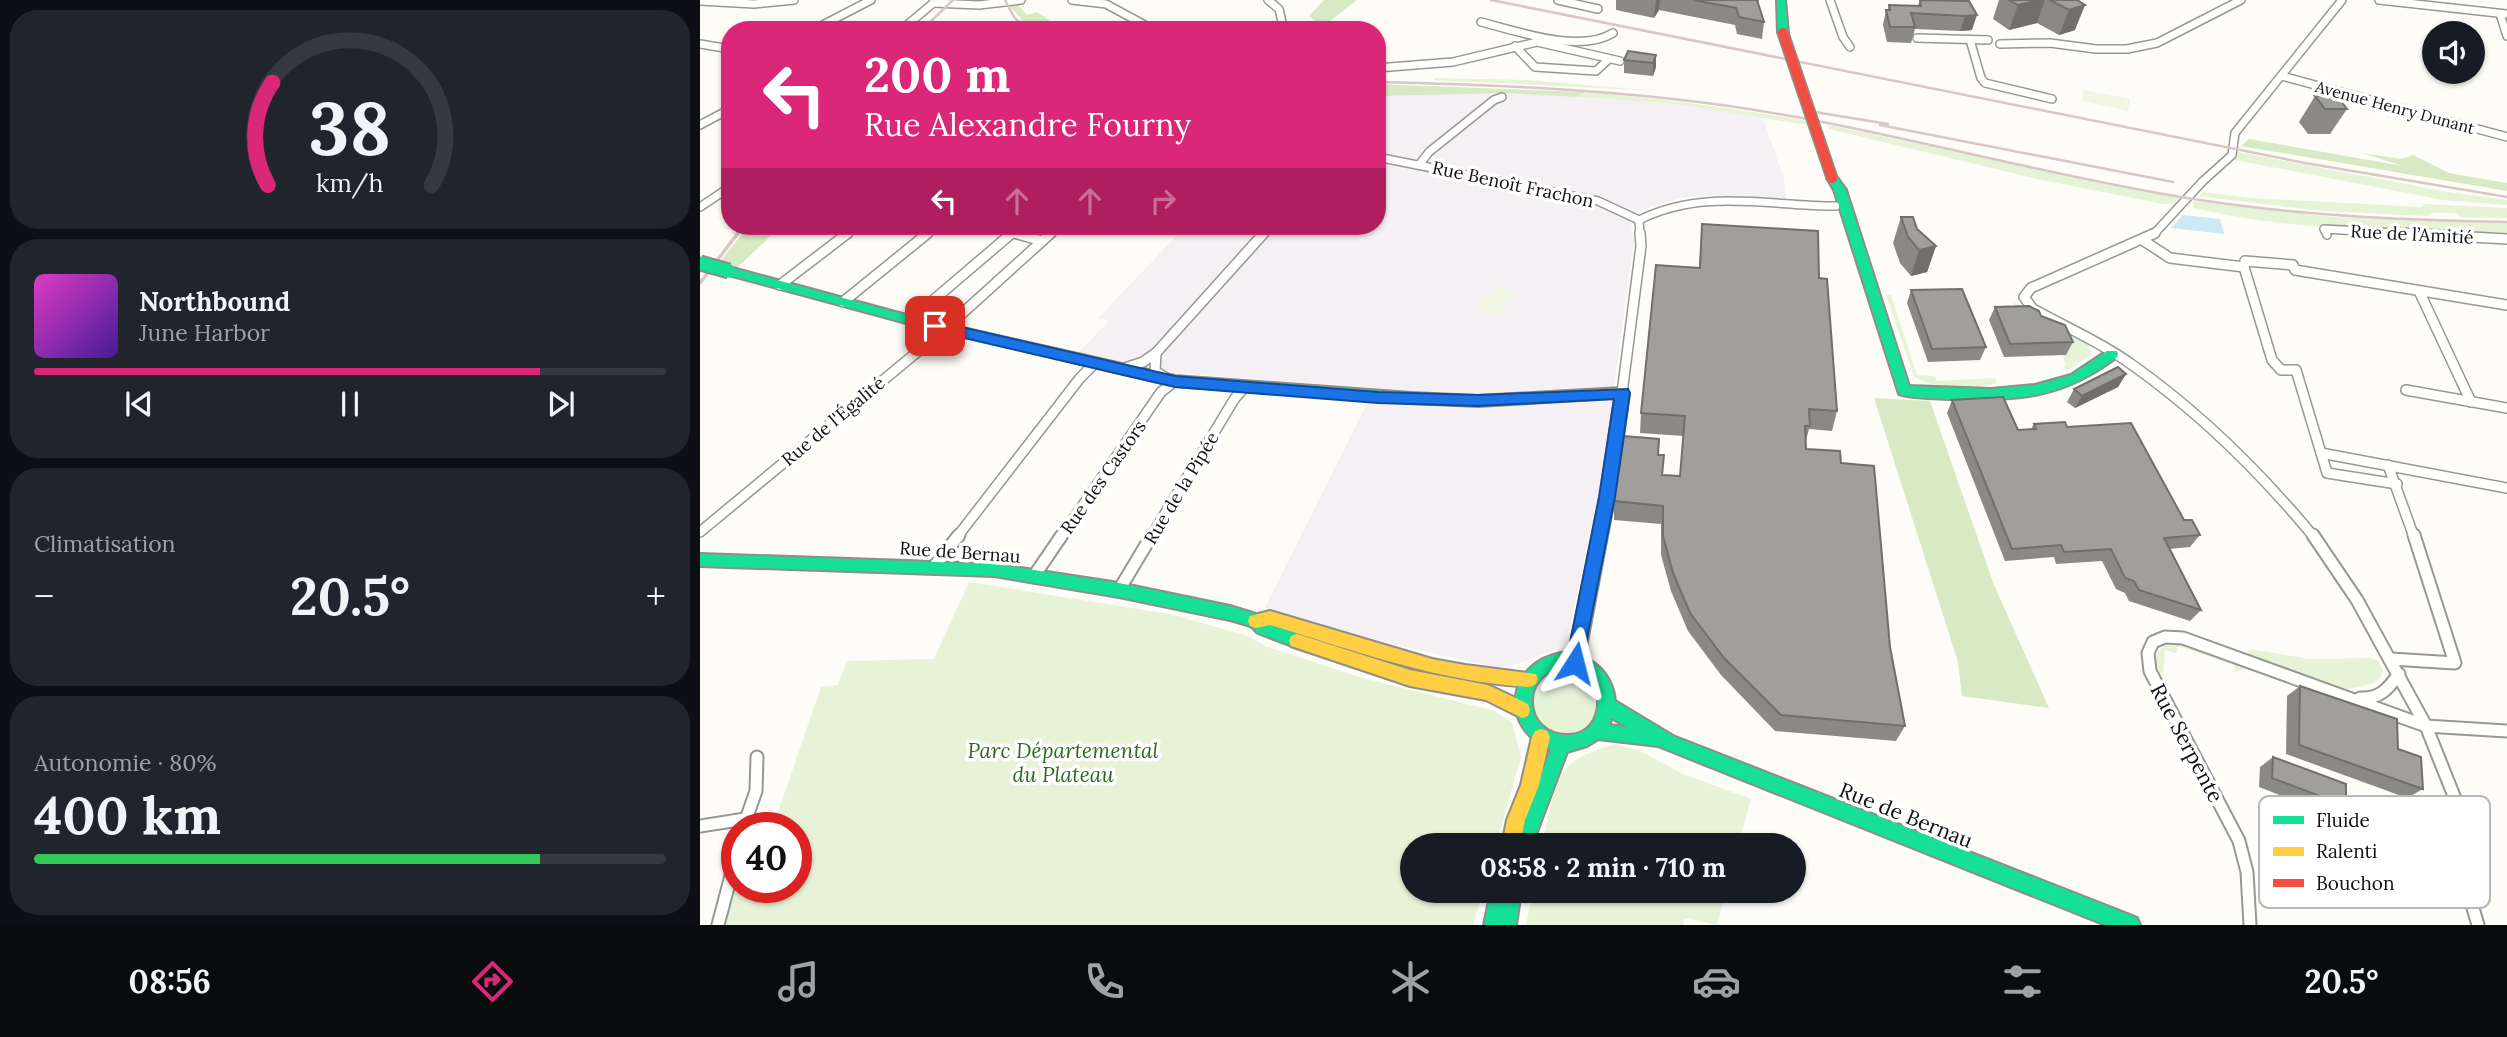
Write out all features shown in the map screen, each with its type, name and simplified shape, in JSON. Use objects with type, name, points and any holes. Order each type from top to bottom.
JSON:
[{"type":"street","points":[[700,1],[754,4],[794,0]]},
{"type":"street","points":[[830,21],[870,0]]},
{"type":"street","points":[[912,21],[935,2],[979,5],[1021,0]]},
{"type":"street","points":[[1072,0],[1106,4],[1137,21]]},
{"type":"street","points":[[1268,0],[1279,9],[1282,21]]},
{"type":"street","points":[[1558,0],[1598,9]]},
{"type":"street","points":[[1781,0],[1783,33],[1860,254]]},
{"type":"street","points":[[1830,0],[1843,37],[1850,47]]},
{"type":"street","points":[[1917,38],[1971,40],[1986,42],[1994,48],[2000,44],[2050,43],[2096,49],[2127,49],[2157,43],[2241,0]]},
{"type":"street","points":[[2342,0],[2235,133],[2232,155],[2203,181],[2153,236],[2031,288],[2024,297],[2033,309],[2145,373],[2202,420],[2275,490],[2316,539],[2357,600],[2426,726],[2454,796]]},
{"type":"street","points":[[2379,0],[2503,14],[2507,36]]},
{"type":"street","points":[[1481,22],[1571,41],[1607,38],[1613,33]]},
{"type":"street","points":[[1519,45],[1529,32]]},
{"type":"street","points":[[1971,40],[1983,82],[2052,99]]},
{"type":"street","points":[[1565,48],[1571,41]]},
{"type":"street","points":[[1386,67],[1453,62],[1541,42],[1620,61]]},
{"type":"street","points":[[700,44],[721,47]]},
{"type":"street","points":[[1519,45],[1531,64],[1540,68],[1596,71],[1609,59]]},
{"type":"street","name":"Avenue Henry Dunant","points":[[2282,76],[2507,137]]},
{"type":"street","points":[[1419,165],[1429,152],[1494,100],[1502,97]]},
{"type":"street","points":[[700,125],[721,114]]},
{"type":"street","name":"Rue Benoît Frachon","points":[[1386,159],[1598,201],[1639,220]]},
{"type":"street","points":[[700,207],[721,193]]},
{"type":"street","points":[[1575,663],[1607,497],[1641,246],[1639,220],[1657,211],[1693,203],[1841,205]]},
{"type":"street","points":[[1841,205],[1860,254],[1904,391],[1943,394],[2042,388],[2075,378],[2112,354]]},
{"type":"street","name":"Rue de l’Amitié","points":[[2326,235],[2324,229],[2507,239]]},
{"type":"street","points":[[1850,231],[1852,251],[1867,275]]},
{"type":"street","points":[[780,285],[845,235]]},
{"type":"street","points":[[843,302],[926,235]]},
{"type":"street","points":[[910,320],[1011,235]]},
{"type":"street","points":[[1020,235],[1042,241]]},
{"type":"street","name":"Rue de l'Égalité","points":[[700,532],[945,328],[1049,235]]},
{"type":"street","points":[[1120,369],[1143,362],[1156,353],[1263,235]]},
{"type":"street","points":[[2144,241],[2170,258],[2244,267]]},
{"type":"street","points":[[2397,484],[2327,473],[2296,370],[2281,370],[2272,360],[2244,267],[2245,261],[2293,265],[2295,270],[2507,305]]},
{"type":"street","points":[[700,263],[910,320],[1172,381],[1378,397],[1478,401],[1622,393]]},
{"type":"street","points":[[2419,291],[2471,401]]},
{"type":"street","points":[[1156,353],[1156,371],[1172,381]]},
{"type":"street","points":[[933,568],[1072,388],[1094,364]]},
{"type":"street","name":"Rue des Castors","points":[[1034,576],[1161,392],[1172,381]]},
{"type":"street","name":"Rue de la Pipée","points":[[1119,590],[1235,398],[1245,387]]},
{"type":"street","points":[[2406,390],[2507,408]]},
{"type":"street","points":[[2320,453],[2506,490]]},
{"type":"street","points":[[2388,465],[2397,484],[2455,663],[2391,659]]},
{"type":"street","name":"Rue de Bernau","points":[[700,560],[993,570],[1119,590],[1197,605],[1256,621],[1264,628],[1314,648],[1410,678],[1488,693],[1522,710]]},
{"type":"street","name":"Rue de Bernau","points":[[1256,621],[1270,618],[1401,657],[1494,679],[1530,679]]},
{"type":"street","name":"Rue Serpente","points":[[2250,925],[2250,880],[2242,849],[2155,683],[2147,660],[2149,646],[2156,639],[2166,636],[2183,638],[2426,726],[2507,731]]},
{"type":"street","points":[[1575,663],[1596,673],[1604,683],[1608,706],[1604,719],[1595,731],[1574,742],[1562,743],[1542,737],[1532,730],[1522,710],[1522,699],[1530,679],[1550,665],[1575,663]]},
{"type":"street","name":"Rue Serpente","points":[[2352,697],[2367,699],[2385,694],[2399,674]]},
{"type":"street","name":"Rue de Bernau","points":[[1608,706],[1667,742]]},
{"type":"street","name":"Rue de Bernau","points":[[1595,731],[1631,734],[1667,742],[2130,925]]},
{"type":"street","points":[[1513,833],[1530,785],[1542,737]]},
{"type":"street","points":[[1527,833],[1562,743]]},
{"type":"street","points":[[748,812],[756,791],[757,757]]},
{"type":"street","points":[[700,826],[721,825]]},
{"type":"street","points":[[718,925],[724,903]]},
{"type":"street","points":[[1494,925],[1498,903]]},
{"type":"street","points":[[1506,925],[1509,903]]},
{"type":"street","points":[[2474,908],[2479,925]]},
{"type":"shaded area","points":[[1491,91],[1674,104],[1763,118],[1784,179],[1786,199],[1716,195],[1681,198],[1644,209],[1630,219],[1634,241],[1600,490],[1569,631],[1564,642],[1550,651],[1521,663],[1498,668],[1392,644],[1265,608],[1375,388],[1175,373],[1078,353],[1109,321],[1098,318],[1177,235],[1386,235],[1386,92]]},
{"type":"green space","points":[[1324,0],[1357,0],[1330,21],[1315,21],[1309,16]]},
{"type":"green space","points":[[1009,5],[1018,5],[1027,15],[1037,12],[1050,21],[1023,21]]},
{"type":"green space","points":[[1434,80],[1527,80],[1659,91]]},
{"type":"green space","points":[[1386,84],[1585,92],[1577,97],[1509,93],[1386,96]]},
{"type":"green space","points":[[2084,90],[2130,99],[2128,111],[2082,101]]},
{"type":"green space","points":[[1585,92],[1723,108],[1806,121],[1807,125],[1675,104],[1577,97]]},
{"type":"green space","points":[[1828,125],[2179,198],[2174,204],[2163,204],[2037,179],[1829,129]]},
{"type":"green space","points":[[2249,139],[2403,166],[2362,153],[2401,159],[2413,155],[2449,173],[2507,183],[2507,191],[2241,146]]},
{"type":"green space","points":[[2238,152],[2448,192],[2507,200],[2507,205],[2443,200],[2235,160]]},
{"type":"green space","points":[[2203,192],[2251,198],[2422,207],[2424,204],[2507,208],[2507,218],[2461,217],[2454,213],[2431,213],[2427,216],[2321,211],[2199,196]]},
{"type":"green space","points":[[2193,201],[2334,217],[2507,223],[2507,234],[2389,231],[2271,222],[2194,208]]},
{"type":"green space","points":[[741,235],[772,235],[737,268],[719,263]]},
{"type":"green space","points":[[1495,286],[1515,293],[1498,317],[1477,310]]},
{"type":"green space","points":[[1886,295],[1891,295],[1917,375],[1935,376],[1937,381],[1995,378],[1997,383],[1979,387],[1942,386],[1914,376]]},
{"type":"green space","points":[[2013,302],[2087,343],[2092,354],[2067,371],[2063,355],[2066,354],[2059,338],[2023,318]]},
{"type":"green space","points":[[1874,398],[1930,401],[1994,585],[2049,708],[1962,696],[1958,662]]},
{"type":"green space","name":"Parc Départemental du Plateau","points":[[969,582],[1170,614],[1248,636],[1265,646],[1359,677],[1495,711],[1512,723],[1521,757],[1499,833],[1400,833],[1400,903],[1479,903],[1473,925],[724,925],[731,903],[812,903],[812,812],[778,812],[821,687],[838,685],[847,661],[934,659]]},
{"type":"green space","points":[[2175,643],[2249,668],[2235,672],[2234,665],[2178,646],[2176,653],[2165,650],[2163,678],[2155,662],[2156,658],[2161,649]]},
{"type":"green space","points":[[2250,649],[2309,659],[2371,658],[2378,660],[2383,671],[2380,678],[2372,684],[2347,689],[2247,656]]},
{"type":"green space","points":[[1571,670],[1589,679],[1596,690],[1596,716],[1589,727],[1578,734],[1559,736],[1541,727],[1534,716],[1532,697],[1541,679],[1552,672]]},
{"type":"green space","points":[[1615,744],[1638,750],[1683,774],[1751,799],[1741,833],[1545,833],[1560,777],[1570,765],[1595,751]]},
{"type":"green space","points":[[1531,903],[1723,903],[1717,925],[1684,918],[1683,925],[1526,925]]},
{"type":"water","points":[[2183,215],[2220,219],[2224,234],[2171,228]]},
{"type":"building","points":[[1693,0],[1757,0],[1764,22],[1739,17],[1736,8]]},
{"type":"building","points":[[1920,0],[1969,1],[1977,15],[1911,13],[1915,27],[1890,27],[1886,10],[1890,10],[1889,5],[1921,6]]},
{"type":"building","points":[[2009,0],[2039,0],[2018,5]]},
{"type":"building","points":[[2050,0],[2077,0],[2085,5],[2069,10]]},
{"type":"building","points":[[1628,51],[1656,55],[1653,63],[1624,60]]},
{"type":"building","points":[[2315,96],[2337,96],[2347,109],[2325,109]]},
{"type":"building","points":[[1901,217],[1913,217],[1917,229],[1936,246],[1919,250],[1908,237]]},
{"type":"building","points":[[1702,224],[1818,231],[1819,278],[1827,279],[1837,411],[1809,409],[1810,426],[1805,426],[1806,449],[1840,451],[1841,463],[1874,466],[1890,647],[1905,726],[1781,715],[1724,658],[1690,613],[1673,573],[1663,536],[1663,506],[1614,501],[1624,436],[1659,439],[1658,455],[1664,455],[1662,475],[1680,476],[1685,416],[1641,413],[1656,265],[1700,268]]},
{"type":"building","points":[[1962,289],[1986,347],[1932,349],[1911,290]]},
{"type":"building","points":[[2029,306],[2039,311],[2041,316],[2065,325],[2073,342],[2010,344],[1995,307]]},
{"type":"building","points":[[2118,367],[2126,374],[2082,396],[2074,389]]},
{"type":"building","points":[[2003,397],[2018,430],[2036,429],[2034,424],[2065,422],[2067,427],[2131,423],[2184,520],[2192,520],[2200,535],[2164,538],[2201,610],[2139,590],[2134,581],[2125,578],[2111,549],[2064,552],[2061,545],[2012,549],[1952,400]]},
{"type":"building","points":[[2300,686],[2397,719],[2398,749],[2421,757],[2423,789],[2299,745]]},
{"type":"building","points":[[2273,757],[2346,784],[2346,796],[2320,796],[2272,778]]},
{"type":"railway","points":[[931,21],[953,0]]},
{"type":"railway","points":[[1005,0],[1018,21]]},
{"type":"railway","points":[[1491,0],[2305,163],[2507,197]]},
{"type":"railway","points":[[1386,82],[1656,97],[1803,118],[2181,197],[2344,216],[2507,222]]},
{"type":"railway","points":[[1815,112],[1888,124]]},
{"type":"railway","points":[[1880,125],[2173,182]]},
{"type":"railway","points":[[700,283],[736,235]]},
{"type":"traffic: fast","points":[[1781,0],[1783,33]]},
{"type":"traffic: fast","points":[[1832,178],[1840,190],[1904,391],[1991,394],[2035,390],[2076,378],[2112,354]]},
{"type":"traffic: fast","points":[[700,263],[729,271]]},
{"type":"traffic: fast","points":[[729,271],[910,320],[1175,381],[1411,398]]},
{"type":"traffic: fast","points":[[700,560],[994,570],[1119,590],[1230,613],[1256,621],[1264,628],[1297,641]]},
{"type":"traffic: fast","points":[[1565,660],[1581,663],[1600,679],[1607,702],[1604,718],[1588,737],[1565,744],[1549,741],[1530,725],[1523,702],[1526,686],[1542,667],[1565,660]]},
{"type":"traffic: fast","points":[[1608,706],[1667,742],[2130,925]]},
{"type":"traffic: fast","points":[[1596,731],[1655,739]]},
{"type":"traffic: fast","points":[[1528,833],[1562,743]]},
{"type":"traffic: fast","points":[[1494,925],[1498,903]]},
{"type":"traffic: fast","points":[[1506,925],[1510,903]]},
{"type":"traffic: slow","points":[[1411,398],[1478,401],[1622,393],[1608,494],[1575,663]]},
{"type":"traffic: slow","points":[[1256,621],[1270,618],[1366,648],[1465,673],[1530,679]]},
{"type":"traffic: slow","points":[[1297,641],[1410,678],[1488,693],[1522,710]]},
{"type":"traffic: slow","points":[[1513,833],[1530,785],[1541,737]]},
{"type":"traffic: jam","points":[[1783,33],[1832,178]]},
{"type":"route","points":[[935,326],[1175,381],[1378,397],[1478,401],[1622,393],[1607,497],[1575,663]]}]
